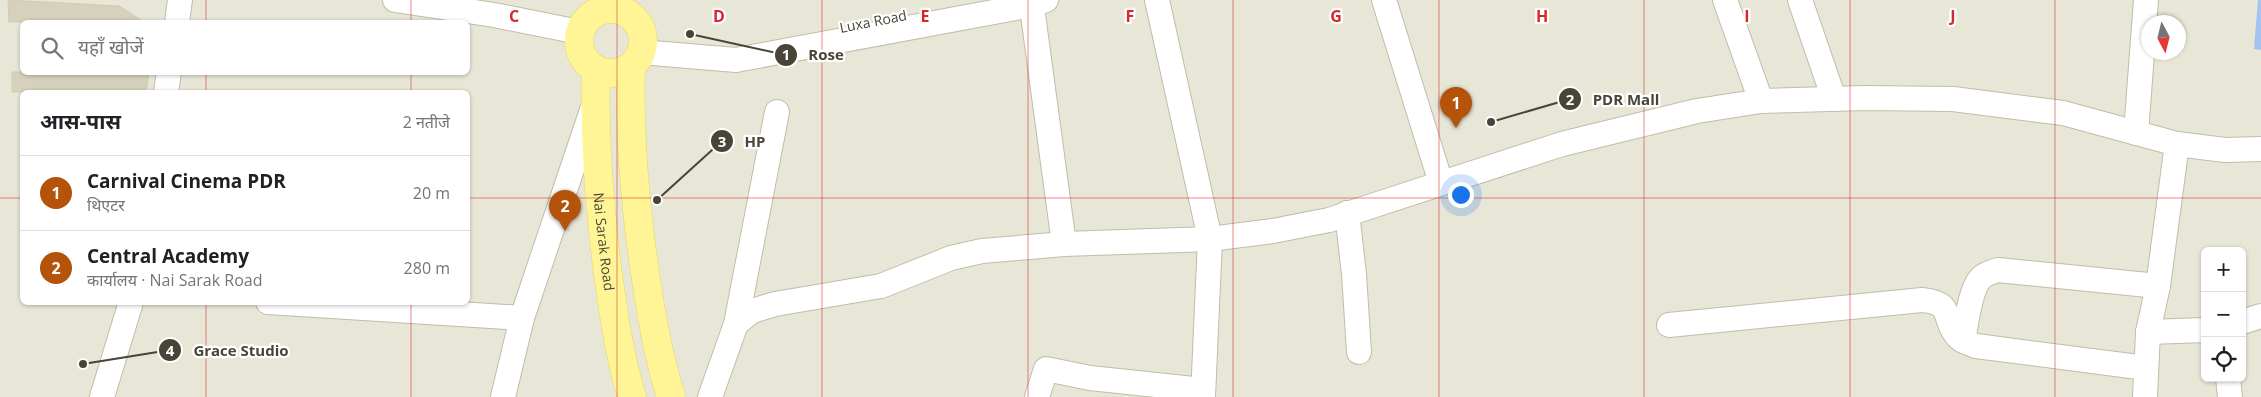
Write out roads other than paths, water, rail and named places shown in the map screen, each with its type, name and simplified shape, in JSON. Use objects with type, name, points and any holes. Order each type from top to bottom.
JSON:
[{"type":"main road","points":[[638,51],[614,73],[595,86],[587,63],[581,54],[578,43],[580,32],[591,16],[621,5],[635,20],[638,51],[630,94],[636,203],[648,297],[661,366],[671,397]]},
{"type":"main road","name":"Nai Sarak Road","points":[[595,86],[600,211],[612,306],[626,377],[632,397]]},
{"type":"street","points":[[177,20],[180,0]]},
{"type":"street","points":[[395,0],[495,7],[526,21],[580,32]]},
{"type":"street","name":"Luxa Road","points":[[638,51],[680,39],[744,44],[822,31],[976,0]]},
{"type":"street","points":[[1036,397],[1046,369],[1090,378],[1203,394],[1210,239],[1157,0]]},
{"type":"street","points":[[1384,0],[1441,183]]},
{"type":"street","points":[[1724,0],[1761,101]]},
{"type":"street","points":[[1800,0],[1834,99]]},
{"type":"street","points":[[2136,133],[2146,0]]},
{"type":"street","points":[[638,51],[736,60],[1036,2],[1064,244]]},
{"type":"street","points":[[166,90],[169,75]]},
{"type":"street","points":[[503,397],[522,318],[595,86]]},
{"type":"street","points":[[736,324],[752,311],[768,306],[881,286],[951,258],[982,251],[1064,244],[1210,239],[1272,231],[1329,220],[1562,144],[1696,111],[1761,101],[1834,99],[1953,100],[2062,113],[2177,144],[2225,150],[2261,149]]},
{"type":"street","points":[[710,397],[736,324],[777,112]]},
{"type":"street","points":[[2144,397],[2148,332],[2158,286],[2177,144]]},
{"type":"street","points":[[1347,213],[1354,274],[1359,352]]},
{"type":"street","points":[[1963,341],[1975,287],[1980,278],[1998,270],[2158,286]]},
{"type":"street","points":[[1669,325],[1922,300],[1941,304],[1946,309],[1953,329],[1963,341],[1976,346],[2146,368]]},
{"type":"street","points":[[102,397],[130,305]]},
{"type":"street","points":[[316,305],[522,318]]},
{"type":"street","points":[[2246,321],[2261,316]]},
{"type":"street","points":[[2148,332],[2201,330]]},
{"type":"street","points":[[2228,382],[2230,397]]},
{"type":"water","points":[[2258,0],[2261,0],[2261,50],[2254,49]]},
{"type":"place","name":"Rose","points":[[690,34]]},
{"type":"place","name":"PDR Mall","points":[[1491,122]]},
{"type":"place","name":"Carnival Cinema PDR","points":[[1456,128]]},
{"type":"place","name":"HP","points":[[657,200]]},
{"type":"place","name":"Central Academy","points":[[565,231]]},
{"type":"place","name":"Grace Studio","points":[[83,364]]}]
